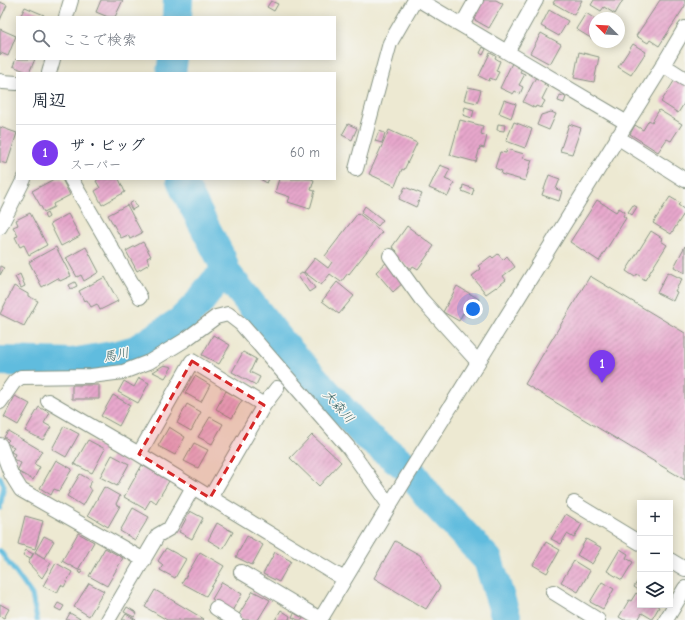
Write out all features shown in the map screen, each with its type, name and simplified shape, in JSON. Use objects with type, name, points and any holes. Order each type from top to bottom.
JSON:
[{"type":"street","points":[[66,16],[71,0]]},
{"type":"street","points":[[356,169],[390,44],[415,0]]},
{"type":"street","points":[[419,0],[626,123]]},
{"type":"street","points":[[462,25],[476,0]]},
{"type":"street","points":[[507,52],[536,0]]},
{"type":"street","points":[[241,572],[320,619],[685,28]]},
{"type":"street","points":[[49,72],[53,60]]},
{"type":"street","points":[[663,65],[685,79]]},
{"type":"street","points":[[0,81],[16,83]]},
{"type":"street","points":[[617,137],[685,180]]},
{"type":"street","points":[[0,227],[24,180]]},
{"type":"street","points":[[72,180],[140,297]]},
{"type":"street","points":[[390,256],[421,299],[478,362]]},
{"type":"street","points":[[0,402],[14,382],[21,377],[91,376],[123,372],[149,362],[185,340],[216,317],[228,314],[241,324],[348,447],[389,505]]},
{"type":"street","points":[[139,454],[192,362],[264,404]]},
{"type":"street","points":[[210,498],[264,404],[277,388]]},
{"type":"street","points":[[48,401],[139,454],[344,579]]},
{"type":"street","points":[[0,445],[11,474],[21,490],[144,560]]},
{"type":"street","points":[[108,620],[158,535],[170,528],[193,487]]},
{"type":"street","points":[[574,503],[637,541]]},
{"type":"street","points":[[673,562],[685,569]]},
{"type":"street","points":[[672,618],[685,588]]},
{"type":"street","points":[[553,592],[598,620]]},
{"type":"street","points":[[216,608],[235,620]]},
{"type":"highlighted area","points":[[192,361],[264,405],[210,498],[139,454]]},
{"type":"building","points":[[101,0],[123,0],[115,16],[106,16],[96,12]]},
{"type":"building","points":[[483,0],[496,0],[503,4],[489,28],[473,19]]},
{"type":"building","points":[[555,0],[582,0],[574,15],[553,3]]},
{"type":"building","points":[[594,0],[623,0],[616,12],[612,12],[604,7],[601,11],[591,5]]},
{"type":"building","points":[[660,0],[685,0],[685,6],[659,46],[650,40],[648,43],[636,36]]},
{"type":"building","points":[[271,1],[278,4],[274,11],[267,7]]},
{"type":"building","points":[[0,2],[7,5],[0,20]]},
{"type":"building","points":[[25,7],[44,15],[44,16],[20,16]]},
{"type":"building","points":[[549,10],[568,21],[559,36],[541,26]]},
{"type":"building","points":[[586,13],[589,15],[589,37],[576,29]]},
{"type":"building","points":[[0,29],[16,36],[8,56],[1,53],[0,55]]},
{"type":"building","points":[[541,33],[561,44],[550,64],[530,53]]},
{"type":"building","points":[[633,44],[646,52],[631,75],[618,67]]},
{"type":"building","points":[[483,47],[486,49],[483,55],[480,53]]},
{"type":"building","points":[[579,52],[599,57],[594,82],[574,78]]},
{"type":"building","points":[[490,53],[496,56],[495,58],[500,61],[496,71],[499,72],[495,80],[490,78],[489,81],[479,76]]},
{"type":"building","points":[[16,59],[35,60],[29,72],[13,66]]},
{"type":"building","points":[[512,63],[522,68],[520,72],[525,74],[519,85],[523,87],[520,94],[515,91],[513,94],[500,88]]},
{"type":"building","points":[[536,77],[545,82],[544,85],[548,87],[542,99],[545,101],[541,108],[536,106],[535,108],[523,102]]},
{"type":"building","points":[[676,78],[685,84],[685,102],[678,113],[661,102]]},
{"type":"building","points":[[468,87],[481,90],[477,103],[464,100]]},
{"type":"building","points":[[560,95],[566,97],[564,103],[558,101]]},
{"type":"building","points":[[504,100],[516,104],[511,118],[499,113]]},
{"type":"building","points":[[465,107],[474,110],[472,118],[463,115]]},
{"type":"building","points":[[659,110],[682,124],[671,141],[667,139],[658,152],[630,134],[635,125],[643,130],[649,120],[652,122]]},
{"type":"building","points":[[551,112],[556,114],[549,130],[537,125],[541,115]]},
{"type":"building","points":[[460,120],[483,126],[481,134],[487,136],[484,148],[480,147],[476,162],[450,155]]},
{"type":"building","points":[[514,122],[532,129],[525,148],[506,141]]},
{"type":"building","points":[[348,124],[357,128],[352,140],[342,135]]},
{"type":"building","points":[[498,124],[505,125],[504,131],[497,130]]},
{"type":"building","points":[[569,124],[581,128],[572,154],[560,151]]},
{"type":"building","points":[[0,127],[16,133],[16,136],[7,164],[0,162]]},
{"type":"building","points":[[389,130],[417,143],[404,170],[402,169],[395,186],[369,174]]},
{"type":"building","points":[[379,131],[385,133],[382,143],[375,141]]},
{"type":"building","points":[[507,149],[524,154],[523,158],[532,160],[525,181],[501,174],[502,171],[495,168],[500,152],[506,153]]},
{"type":"building","points":[[440,165],[450,169],[445,179],[454,183],[448,196],[429,188]]},
{"type":"building","points":[[549,175],[560,179],[556,189],[562,191],[559,201],[542,195]]},
{"type":"building","points":[[52,180],[62,180],[70,195],[53,204],[54,207],[44,212],[32,191]]},
{"type":"building","points":[[119,180],[125,192],[102,205],[95,191],[100,188],[96,181]]},
{"type":"building","points":[[262,180],[268,180],[267,183]]},
{"type":"building","points":[[279,180],[314,180],[311,190],[315,191],[310,209],[288,202],[290,197],[275,192]]},
{"type":"building","points":[[463,185],[474,189],[472,195],[462,191]]},
{"type":"building","points":[[405,187],[422,194],[416,207],[399,199]]},
{"type":"building","points":[[670,197],[680,203],[678,205],[685,210],[671,234],[653,223]]},
{"type":"building","points":[[597,200],[616,212],[619,208],[625,212],[623,216],[626,218],[599,261],[570,242]]},
{"type":"building","points":[[134,201],[137,207],[132,210],[129,204]]},
{"type":"building","points":[[127,205],[142,233],[130,239],[128,235],[121,238],[108,215]]},
{"type":"building","points":[[633,205],[637,207],[632,215],[628,212]]},
{"type":"building","points":[[365,206],[383,220],[378,226],[361,213]]},
{"type":"building","points":[[30,213],[47,245],[29,255],[24,245],[20,247],[15,237],[18,236],[13,227],[18,225],[16,220]]},
{"type":"building","points":[[47,213],[49,217],[46,219],[44,215]]},
{"type":"building","points":[[358,213],[382,232],[341,282],[330,274],[321,285],[304,272],[315,258],[328,268],[332,262],[325,256]]},
{"type":"building","points":[[68,214],[80,236],[61,246],[50,224]]},
{"type":"building","points":[[407,226],[434,246],[418,269],[413,266],[411,269],[394,256],[397,251],[392,247]]},
{"type":"building","points":[[651,231],[662,238],[661,241],[667,245],[645,280],[637,274],[635,277],[626,271]]},
{"type":"building","points":[[143,242],[151,256],[147,258],[149,264],[137,271],[126,251]]},
{"type":"building","points":[[685,246],[685,273],[674,267]]},
{"type":"building","points":[[56,247],[71,276],[60,281],[58,278],[42,287],[29,262]]},
{"type":"building","points":[[86,247],[99,272],[84,281],[81,275],[77,277],[66,258]]},
{"type":"building","points":[[498,254],[503,260],[507,256],[515,267],[503,276],[506,280],[486,294],[472,276],[481,269],[478,266],[491,256],[493,258]]},
{"type":"building","points":[[387,262],[404,282],[393,292],[376,272]]},
{"type":"building","points":[[0,266],[4,268],[0,275]]},
{"type":"building","points":[[303,272],[315,288],[309,292],[298,276]]},
{"type":"building","points":[[668,272],[682,279],[675,291],[677,292],[673,301],[657,293]]},
{"type":"building","points":[[20,274],[25,286],[21,288],[15,277]]},
{"type":"building","points":[[590,276],[685,333],[685,480],[525,384]]},
{"type":"building","points":[[105,277],[118,301],[100,310],[97,304],[91,307],[87,300],[84,301],[79,291]]},
{"type":"building","points":[[75,282],[77,286],[71,289],[69,285]]},
{"type":"building","points":[[337,282],[354,296],[339,314],[322,301]]},
{"type":"building","points":[[14,286],[38,301],[24,326],[0,314]]},
{"type":"building","points":[[457,286],[479,299],[469,317],[463,313],[459,321],[443,312]]},
{"type":"building","points":[[213,335],[230,345],[219,364],[202,355]]},
{"type":"building","points":[[243,352],[256,359],[250,372],[260,377],[256,385],[232,372]]},
{"type":"building","points":[[164,365],[172,367],[165,378],[153,372]]},
{"type":"building","points":[[195,376],[210,385],[201,402],[185,393]]},
{"type":"building","points":[[139,378],[149,383],[138,403],[118,392],[124,381],[134,387]]},
{"type":"building","points":[[72,385],[99,385],[99,399],[72,399]]},
{"type":"building","points":[[226,391],[242,400],[232,418],[216,409]]},
{"type":"building","points":[[113,395],[130,405],[119,426],[101,416]]},
{"type":"building","points":[[15,396],[30,404],[18,425],[4,417]]},
{"type":"building","points":[[187,404],[201,412],[191,431],[177,423]]},
{"type":"building","points":[[39,407],[50,413],[44,423],[51,427],[43,440],[25,431]]},
{"type":"building","points":[[210,417],[223,424],[212,444],[198,437]]},
{"type":"building","points":[[64,426],[79,434],[66,457],[52,449]]},
{"type":"building","points":[[169,427],[185,437],[175,455],[158,446]]},
{"type":"building","points":[[8,431],[42,451],[34,464],[40,467],[33,480],[17,471],[21,463],[13,459],[15,454],[11,452],[14,447],[6,443],[9,440],[4,437]]},
{"type":"building","points":[[312,435],[341,462],[319,486],[290,458]]},
{"type":"building","points":[[88,440],[105,449],[92,473],[74,464]]},
{"type":"building","points":[[194,443],[208,450],[198,468],[184,461]]},
{"type":"building","points":[[112,455],[129,464],[117,486],[100,477]]},
{"type":"building","points":[[56,460],[72,469],[59,491],[54,489],[51,495],[40,488]]},
{"type":"building","points":[[142,465],[169,481],[156,503],[151,499],[145,509],[124,497]]},
{"type":"building","points":[[80,474],[92,481],[88,487],[92,490],[83,506],[67,496]]},
{"type":"building","points":[[104,487],[120,496],[116,504],[120,506],[108,527],[88,515]]},
{"type":"building","points":[[133,508],[149,517],[135,540],[120,531]]},
{"type":"building","points":[[190,511],[203,518],[192,539],[179,532]]},
{"type":"building","points":[[566,514],[582,524],[574,538],[567,534],[561,544],[551,539]]},
{"type":"building","points":[[25,516],[43,521],[35,549],[18,544]]},
{"type":"building","points":[[217,523],[233,532],[223,549],[208,540]]},
{"type":"building","points":[[78,533],[94,542],[78,570],[62,561]]},
{"type":"building","points":[[44,536],[54,541],[44,558],[35,552]]},
{"type":"building","points":[[247,536],[263,545],[252,565],[236,557]]},
{"type":"building","points":[[586,539],[602,548],[592,564],[577,555]]},
{"type":"building","points":[[395,541],[420,555],[440,587],[426,609],[374,578]]},
{"type":"building","points":[[546,542],[560,550],[547,573],[533,565]]},
{"type":"building","points":[[105,548],[123,558],[107,586],[89,576]]},
{"type":"building","points":[[166,548],[186,559],[175,578],[160,570],[163,565],[158,561]]},
{"type":"building","points":[[620,549],[628,554],[626,558],[633,562],[622,580],[607,571]]},
{"type":"building","points":[[26,550],[33,554],[30,559],[23,555]]},
{"type":"building","points":[[200,552],[224,566],[206,596],[182,583]]},
{"type":"building","points":[[275,552],[291,561],[279,582],[263,574]]},
{"type":"building","points":[[34,553],[51,563],[42,578],[28,563]]},
{"type":"building","points":[[574,561],[590,571],[578,592],[561,582]]},
{"type":"building","points":[[56,563],[72,572],[64,587],[61,585],[57,593],[43,586]]},
{"type":"building","points":[[80,569],[83,571],[81,574],[78,572]]},
{"type":"building","points":[[222,582],[242,594],[232,611],[212,599]]},
{"type":"building","points":[[602,582],[614,589],[603,609],[590,602]]},
{"type":"building","points":[[637,582],[637,589],[634,587]]},
{"type":"building","points":[[89,583],[104,591],[89,616],[74,607]]},
{"type":"building","points":[[155,590],[204,619],[167,620],[145,607]]},
{"type":"building","points":[[253,591],[270,600],[258,620],[245,620],[238,616]]},
{"type":"building","points":[[636,593],[637,608],[658,608],[652,619],[642,613],[638,620],[624,620],[619,617],[629,600],[631,601]]},
{"type":"building","points":[[58,603],[64,606],[61,611],[55,608]]},
{"type":"building","points":[[0,604],[9,609],[4,618],[0,616]]},
{"type":"building","points":[[127,607],[137,613],[134,617],[124,612]]},
{"type":"building","points":[[281,610],[290,616],[290,620],[275,620]]},
{"type":"building","points":[[70,613],[82,620],[66,620]]},
{"type":"building","points":[[294,613],[303,618],[302,620],[292,617]]},
{"type":"building","points":[[126,614],[136,620],[122,620]]},
{"type":"waterway","name":"大森川","points":[[177,16],[178,0]]},
{"type":"waterway","name":"大森川","points":[[171,72],[173,60]]},
{"type":"waterway","name":"大森川","points":[[181,180],[221,258],[226,273],[282,343],[364,434],[407,467],[430,498],[488,560],[507,620]]},
{"type":"waterway","name":"馬川","points":[[0,361],[72,363],[118,355],[136,350],[180,322],[198,304],[214,283],[226,273]]},
{"type":"waterway","points":[[0,370],[5,361]]},
{"type":"waterway","points":[[0,477],[4,486],[0,508]]},
{"type":"waterway","points":[[0,551],[32,595],[37,620]]},
{"type":"place","name":"ザ・ビッグ","points":[[602,383]]}]
